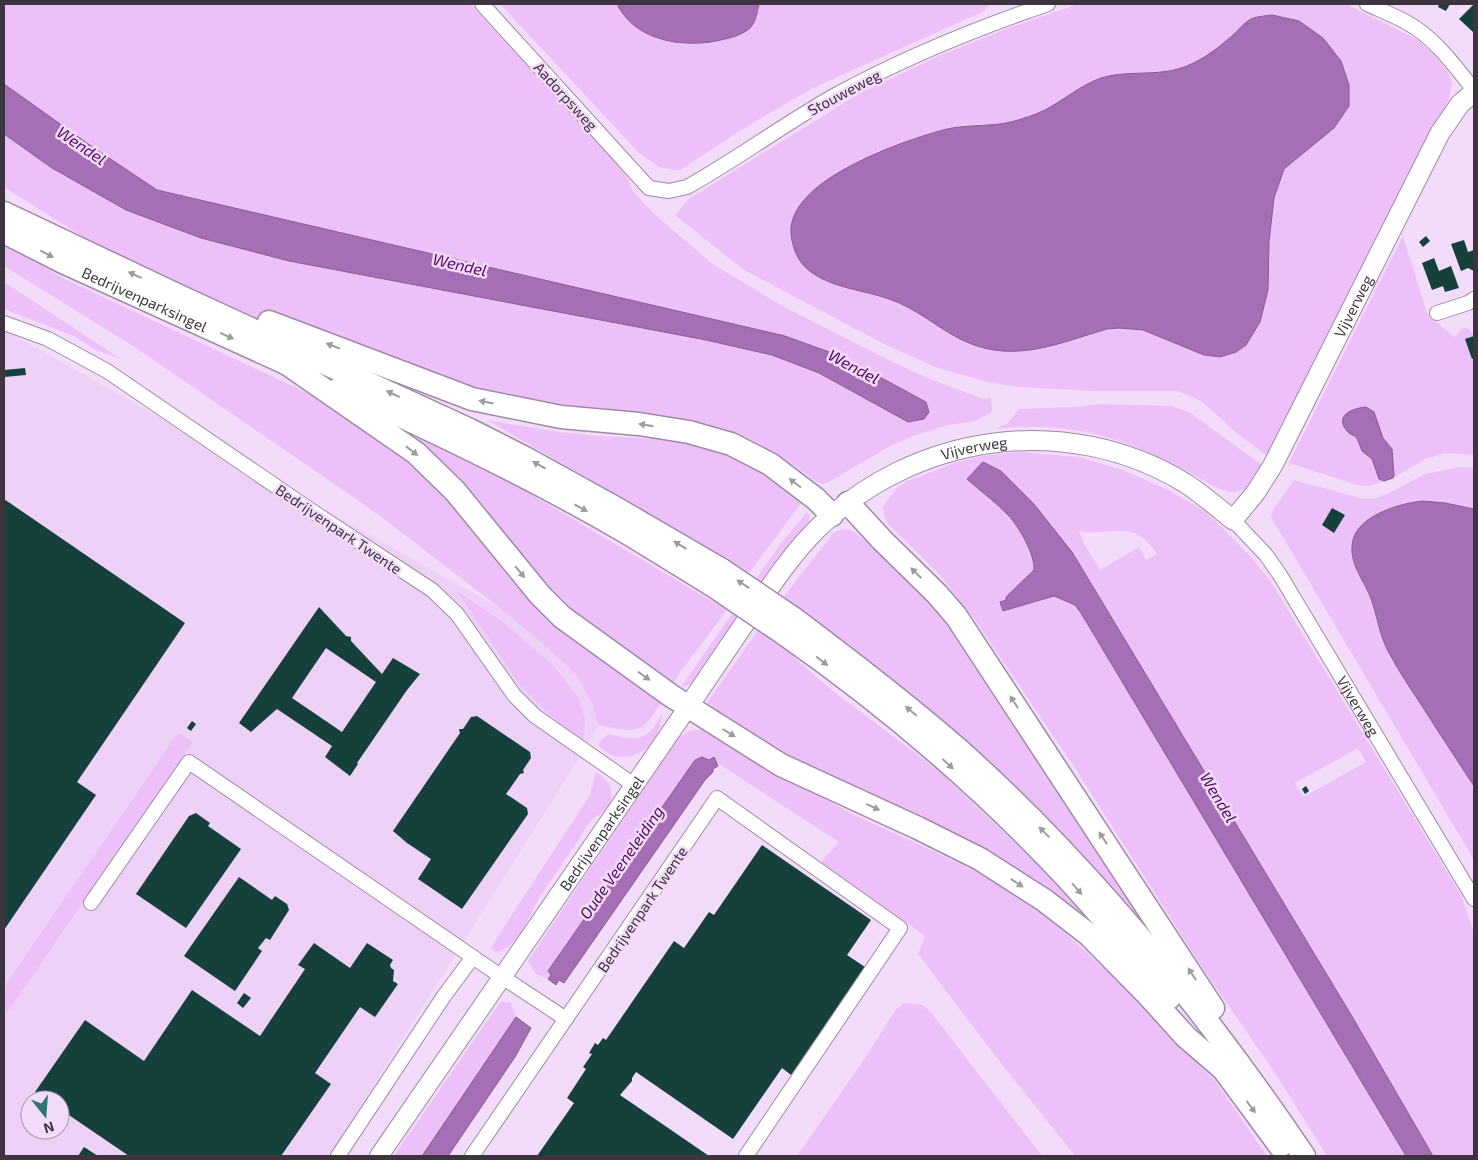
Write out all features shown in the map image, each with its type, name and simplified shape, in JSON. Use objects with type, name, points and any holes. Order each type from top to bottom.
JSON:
[{"type":"highway","name":"Bedrijvenparksingel","points":[[4,213],[179,296]]},
{"type":"highway","name":"Bedrijvenparksingel","points":[[4,232],[63,262],[286,363]]},
{"type":"highway","points":[[179,296],[274,324],[472,399],[561,416],[639,424],[689,432],[731,444],[770,464],[816,499],[840,509],[882,540],[937,594],[970,636],[1204,992],[1261,1092]]},
{"type":"highway","points":[[179,296],[510,450],[619,510],[717,578],[870,677],[957,749],[1045,834],[1148,946],[1199,1009],[1261,1092],[1304,1156]]},
{"type":"highway","points":[[286,363],[468,448],[623,531],[717,578]]},
{"type":"highway","points":[[286,363],[416,453],[455,491],[540,595],[562,617],[688,707],[781,765],[918,828],[980,859],[1044,900],[1088,934],[1186,1037],[1222,1068]]},
{"type":"highway","points":[[788,625],[843,676],[915,735],[1015,825],[1067,878],[1175,1005],[1286,1156]]},
{"type":"main road","name":"Vijverweg","points":[[840,509],[895,472],[923,460],[958,450],[991,444],[1036,440],[1085,446],[1130,457],[1183,482],[1206,497],[1233,520],[1256,492],[1273,466],[1440,133],[1460,104],[1474,91]]},
{"type":"main road","name":"Bedrijvenparksingel","points":[[688,707],[791,558],[840,509]]},
{"type":"street","name":"Aadorpsweg","points":[[482,4],[649,188]]},
{"type":"street","name":"Stouweweg","points":[[649,188],[669,191],[687,187],[834,96],[869,78],[941,44],[1048,4]]},
{"type":"street","points":[[1367,4],[1407,23],[1431,41],[1447,56],[1474,91]]},
{"type":"street","points":[[1437,313],[1468,303],[1474,299]]},
{"type":"street","name":"Bedrijvenpark Twente","points":[[4,323],[48,340],[107,371],[318,516],[432,590],[457,614],[514,695],[535,716],[634,785]]},
{"type":"street","name":"Vijverweg","points":[[1233,520],[1266,556],[1280,575],[1474,899]]},
{"type":"street","name":"Bedrijvenparksingel","points":[[379,1156],[688,707]]},
{"type":"street","points":[[91,903],[189,762],[566,1019]]},
{"type":"street","name":"Bedrijvenpark Twente","points":[[472,1156],[718,798],[900,928],[746,1156]]},
{"type":"street","points":[[338,1156],[444,996],[473,957]]},
{"type":"shaded area","points":[[4,4],[470,4],[606,151],[628,178],[632,190],[655,215],[714,265],[788,309],[920,375],[983,399],[991,398],[992,411],[974,421],[948,425],[892,445],[823,484],[817,482],[780,456],[735,436],[591,416],[402,371],[246,315],[123,262],[4,187],[4,134],[52,168],[126,210],[201,238],[289,261],[706,340],[772,355],[819,373],[907,422],[929,412],[926,401],[843,358],[785,336],[157,190],[4,84]]},
{"type":"shaded area","points":[[500,4],[617,4],[617,6],[682,44],[700,44],[738,35],[750,28],[755,20],[759,4],[989,4],[984,11],[813,88],[741,130],[679,171],[659,167],[639,153]]},
{"type":"shaded area","points":[[1079,4],[1346,4],[1416,39],[1447,70],[1452,83],[1449,99],[1271,459],[1240,436],[1201,401],[1178,391],[1095,391],[1018,387],[988,382],[938,368],[886,345],[744,270],[675,215],[689,199],[862,92],[939,56],[1006,29]],"holes":[[[1252,18],[1335,128],[1284,169],[1274,198],[1269,242],[1249,339],[1246,345],[1220,357],[1204,355],[1143,330],[1119,328],[1107,329],[1059,343],[961,339],[909,306],[813,273],[800,259],[791,241],[791,226],[809,196],[845,168],[868,156],[891,146],[958,126],[1011,122],[1047,109],[1099,79],[1120,74],[1164,72],[1185,67],[1204,58]]]},
{"type":"shaded area","points":[[1403,236],[1427,313],[1455,337],[1461,329],[1467,328],[1474,334],[1474,343],[1472,343],[1474,350],[1474,455],[1445,453],[1425,459],[1393,478],[1393,453],[1380,431],[1349,434],[1357,438],[1374,463],[1379,479],[1384,481],[1370,486],[1357,485],[1289,463]]},
{"type":"shaded area","points":[[4,244],[65,279],[334,405],[403,450],[661,702],[654,713],[642,727],[636,729],[629,730],[599,725],[593,705],[577,676],[567,665],[509,615],[343,490],[136,348],[4,266]]},
{"type":"shaded area","points":[[4,282],[121,359],[96,350],[74,336],[4,309]]},
{"type":"shaded area","points":[[4,330],[628,680],[329,1156],[4,1156]]},
{"type":"shaded area","points":[[1102,404],[1171,406],[1189,412],[1266,468],[1246,488],[1230,492],[1224,491],[1145,451],[1100,435],[1048,427],[995,429],[1007,424],[1019,409]]},
{"type":"shaded area","points":[[381,419],[468,457],[727,610],[672,685],[587,630]]},
{"type":"shaded area","points":[[487,420],[575,434],[683,442],[713,449],[731,455],[766,472],[793,492],[801,503],[749,573],[735,568],[647,513]]},
{"type":"shaded area","points":[[1020,452],[1078,457],[1123,470],[1170,491],[1206,512],[1248,554],[1269,579],[1461,895],[1474,933],[1474,1156],[1433,1156],[1353,1018],[1083,570],[967,479],[1008,515],[1017,526],[1032,556],[1035,570],[1006,600],[1004,611],[1054,596],[1075,605],[1081,613],[1406,1156],[1327,1156],[1279,1079],[1203,969],[1077,771],[975,620],[939,574],[889,525],[884,516],[883,506],[896,489],[907,481],[954,463],[982,456]],"holes":[[[1079,531],[1131,532],[1148,543],[1157,554],[1146,560],[1139,547],[1100,570],[1083,542]],[[1358,748],[1366,762],[1303,797],[1295,783]]]},
{"type":"shaded area","points":[[1459,467],[1474,468],[1474,509],[1445,503],[1357,572],[1364,582],[1374,606],[1387,649],[1474,786],[1474,860],[1271,517],[1273,510],[1294,480],[1360,498],[1373,499],[1387,494],[1425,474]]},
{"type":"shaded area","points":[[807,512],[810,517],[807,526],[694,683],[681,687],[781,543]]},
{"type":"shaded area","points":[[846,529],[854,532],[885,555],[943,612],[1200,990],[782,599],[834,532]]},
{"type":"shaded area","points":[[457,591],[500,620],[554,666],[578,697],[585,720],[584,739],[576,736],[548,713],[519,684]]},
{"type":"shaded area","points":[[759,629],[782,644],[800,663],[833,691],[940,772],[1034,861],[1121,957],[1056,895],[962,836],[786,756],[714,713],[707,703]]},
{"type":"shaded area","points":[[662,714],[656,736],[652,743],[641,752],[625,757],[617,757],[598,745],[609,734],[628,738],[641,737],[652,730]]},
{"type":"shaded area","points":[[712,730],[800,785],[854,815],[997,882],[1041,912],[1128,991],[1216,1082],[1267,1156],[1075,1156],[993,1053],[918,954],[925,936],[821,862],[839,842],[716,762],[714,757],[709,760],[701,757],[695,760],[548,971],[551,975],[548,979],[536,974],[528,961],[678,738],[690,731]]},
{"type":"shaded area","points":[[178,733],[193,742],[4,1017],[4,987]]},
{"type":"shaded area","points":[[596,772],[607,781],[611,788],[609,806],[591,821],[541,895],[518,937],[512,944],[495,952],[491,948],[590,795]]},
{"type":"shaded area","points":[[501,1001],[511,1003],[516,1017],[432,1143],[422,1156],[394,1156]]},
{"type":"shaded area","points":[[903,1003],[923,1005],[933,1015],[1042,1156],[797,1156],[895,1011]]},
{"type":"water","points":[[617,4],[759,4],[754,23],[744,32],[711,42],[680,43],[650,35],[637,27],[626,17]]},
{"type":"water","points":[[1272,15],[1299,21],[1323,38],[1341,61],[1349,85],[1349,106],[1334,128],[1284,169],[1274,198],[1269,242],[1268,290],[1260,322],[1246,345],[1236,352],[1220,357],[1204,355],[1143,330],[1119,328],[1107,329],[1052,346],[1034,349],[998,351],[979,347],[960,339],[899,303],[838,285],[819,277],[804,266],[796,254],[792,241],[793,220],[804,200],[823,183],[848,167],[903,143],[947,129],[963,126],[1003,124],[1028,117],[1045,110],[1101,78],[1121,74],[1178,69],[1214,50],[1251,19]]},
{"type":"water","name":"Wendel","points":[[4,84],[157,190],[785,336],[843,357],[926,402],[929,412],[924,419],[908,422],[819,373],[772,355],[706,340],[289,261],[201,238],[126,210],[52,168],[4,134]]},
{"type":"water","points":[[1366,407],[1374,412],[1383,438],[1392,449],[1394,475],[1393,478],[1384,481],[1379,479],[1372,459],[1362,451],[1357,438],[1348,432],[1344,426],[1343,421],[1346,414],[1355,409]]},
{"type":"water","name":"Wendel","points":[[983,462],[1001,471],[1033,503],[1072,552],[1353,1018],[1433,1156],[1406,1156],[1075,605],[1054,596],[1003,611],[1000,602],[1006,600],[1006,597],[1034,570],[1034,564],[1026,541],[1012,520],[967,479]]},
{"type":"water","points":[[1423,501],[1474,509],[1474,786],[1404,679],[1388,651],[1382,638],[1370,596],[1352,555],[1353,540],[1357,531],[1372,517],[1404,504]]},
{"type":"water","points":[[702,757],[709,760],[714,757],[718,766],[713,769],[713,772],[705,780],[564,983],[559,980],[556,985],[548,979],[551,975],[548,971],[695,760]]},
{"type":"water","points":[[516,1017],[531,1028],[515,1057],[448,1156],[422,1156]]},
{"type":"building","points":[[1439,4],[1450,4],[1446,11],[1438,7]]},
{"type":"building","points":[[1474,4],[1474,31],[1473,32],[1459,19]]},
{"type":"building","points":[[1426,236],[1430,241],[1423,247],[1419,242]]},
{"type":"building","points":[[1464,240],[1468,252],[1474,250],[1474,271],[1468,268],[1461,271],[1451,244]]},
{"type":"building","points":[[1434,258],[1439,271],[1451,266],[1459,288],[1445,292],[1443,286],[1432,290],[1422,263]]},
{"type":"building","points":[[1474,336],[1474,358],[1472,359],[1465,339]]},
{"type":"building","points":[[25,368],[26,375],[4,377],[4,370]]},
{"type":"building","points":[[4,499],[185,623],[77,782],[96,795],[4,930]]},
{"type":"building","points":[[1332,508],[1345,515],[1334,533],[1322,525]]},
{"type":"building","points":[[319,607],[346,636],[351,637],[351,641],[382,674],[393,658],[420,674],[407,690],[350,776],[325,757],[332,746],[277,709],[251,732],[239,723]],"holes":[[[326,648],[376,682],[342,732],[292,698]]]},
{"type":"building","points":[[477,716],[530,752],[531,758],[523,770],[524,773],[520,774],[506,794],[527,808],[528,814],[462,909],[418,879],[431,859],[393,831],[460,733],[459,729],[463,729],[471,717]]},
{"type":"building","points":[[192,721],[196,724],[191,731],[187,728]]},
{"type":"building","points":[[1306,786],[1309,791],[1305,794],[1302,789]]},
{"type":"building","points":[[196,813],[210,823],[208,826],[241,849],[186,928],[136,894],[189,816]]},
{"type":"building","points":[[762,845],[871,920],[847,955],[865,967],[791,1075],[782,1068],[733,1139],[636,1072],[632,1081],[620,1095],[709,1156],[537,1156],[574,1103],[567,1098],[586,1069],[583,1067],[592,1054],[589,1053],[595,1043],[598,1045],[603,1038],[606,1040],[674,941],[684,948],[709,912],[714,915]]},
{"type":"building","points":[[239,877],[272,900],[275,896],[287,904],[289,910],[270,940],[266,938],[258,948],[262,951],[235,991],[184,956]]},
{"type":"building","points":[[314,943],[350,968],[367,943],[393,960],[390,965],[394,970],[393,981],[398,984],[375,1017],[360,1007],[315,1073],[331,1084],[281,1156],[129,1156],[70,1116],[70,1090],[36,1090],[85,1020],[144,1061],[192,990],[260,1036],[305,969],[298,965]]},
{"type":"building","points":[[244,993],[251,998],[243,1008],[237,1003]]},
{"type":"building","points":[[84,1147],[98,1156],[78,1156]]},
{"type":"water label","name":"Oude Veeneleiding","points":[[621,862]]}]
